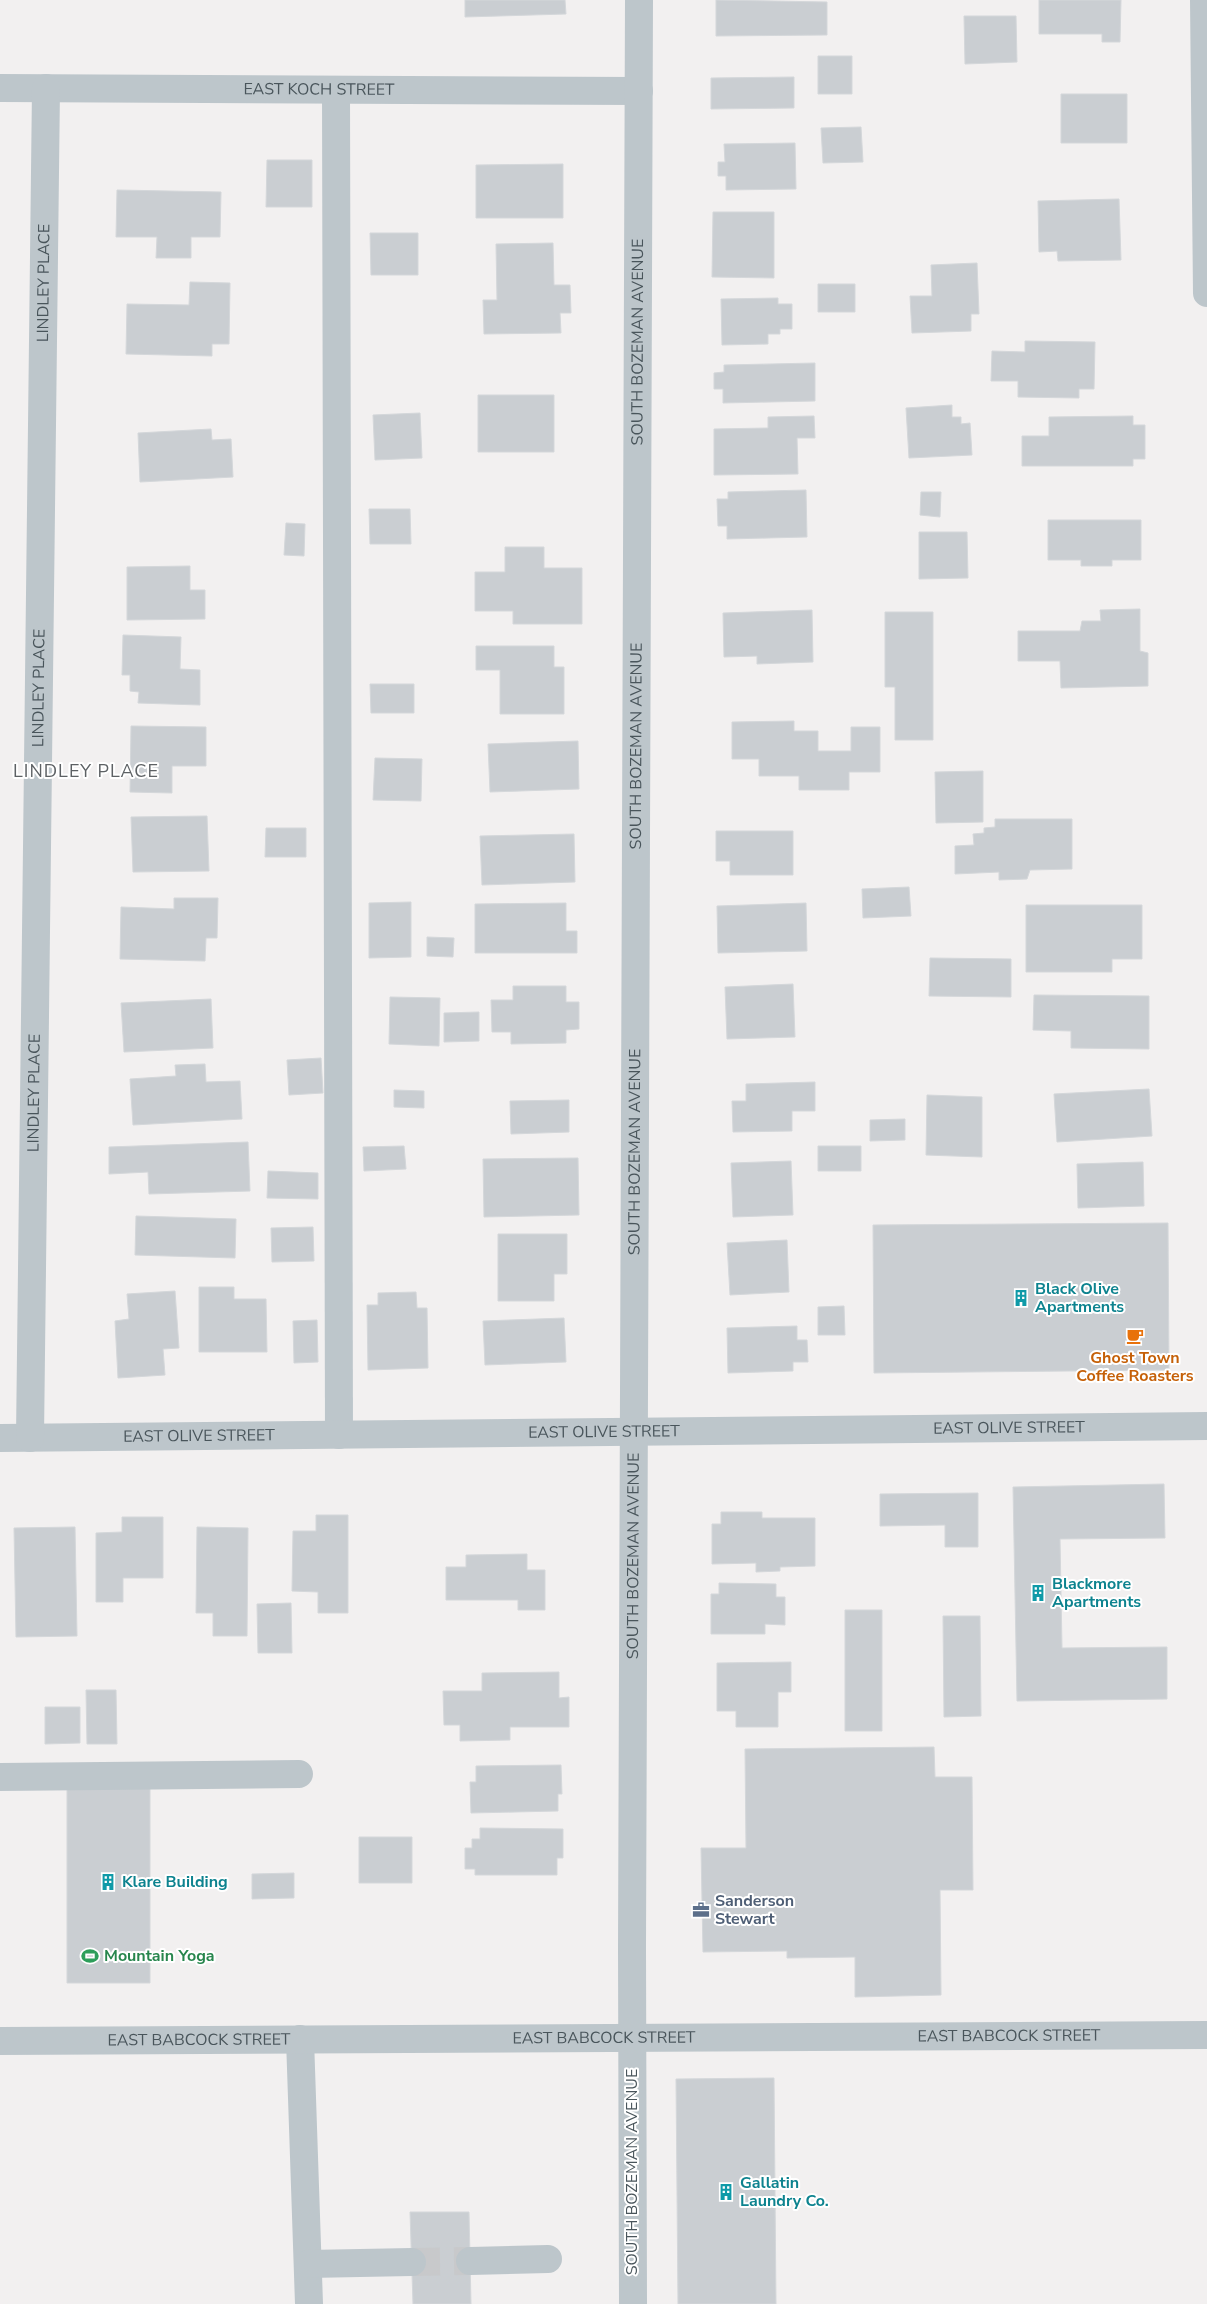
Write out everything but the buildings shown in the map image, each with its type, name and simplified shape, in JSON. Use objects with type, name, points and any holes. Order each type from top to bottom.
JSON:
[{"type":"street","name":"SOUTH BOZEMAN AVENUE","points":[[633,2304],[632,2037],[639,0]]},
{"type":"street","points":[[1204,0],[1207,293]]},
{"type":"street","name":"EAST KOCH STREET","points":[[0,88],[639,91]]},
{"type":"street","name":"LINDLEY PLACE","points":[[30,1438],[46,88]]},
{"type":"street","points":[[336,90],[339,1434]]},
{"type":"street","name":"EAST OLIVE STREET","points":[[0,1438],[1207,1426]]},
{"type":"street","points":[[0,1777],[299,1774]]},
{"type":"street","name":"EAST BABCOCK STREET","points":[[0,2041],[1207,2035]]},
{"type":"street","points":[[300,2039],[309,2304]]},
{"type":"street","points":[[470,2260],[548,2259]]},
{"type":"street","points":[[308,2264],[412,2262]]},
{"type":"tunnel","points":[[412,2262],[470,2261]]},
{"type":"place","name":"Black Olive Apartments","points":[[1021,1298]]},
{"type":"place","name":"Ghost Town Coffee Roasters","points":[[1135,1336]]},
{"type":"place","name":"Blackmore Apartments","points":[[1038,1593]]},
{"type":"place","name":"Klare Building","points":[[108,1882]]},
{"type":"place","name":"Sanderson Stewart","points":[[701,1910]]},
{"type":"place","name":"Mountain Yoga","points":[[90,1956]]},
{"type":"place","name":"Gallatin Laundry Co.","points":[[726,2192]]},
{"type":"district","name":"LINDLEY PLACE","points":[[86,771]]}]
